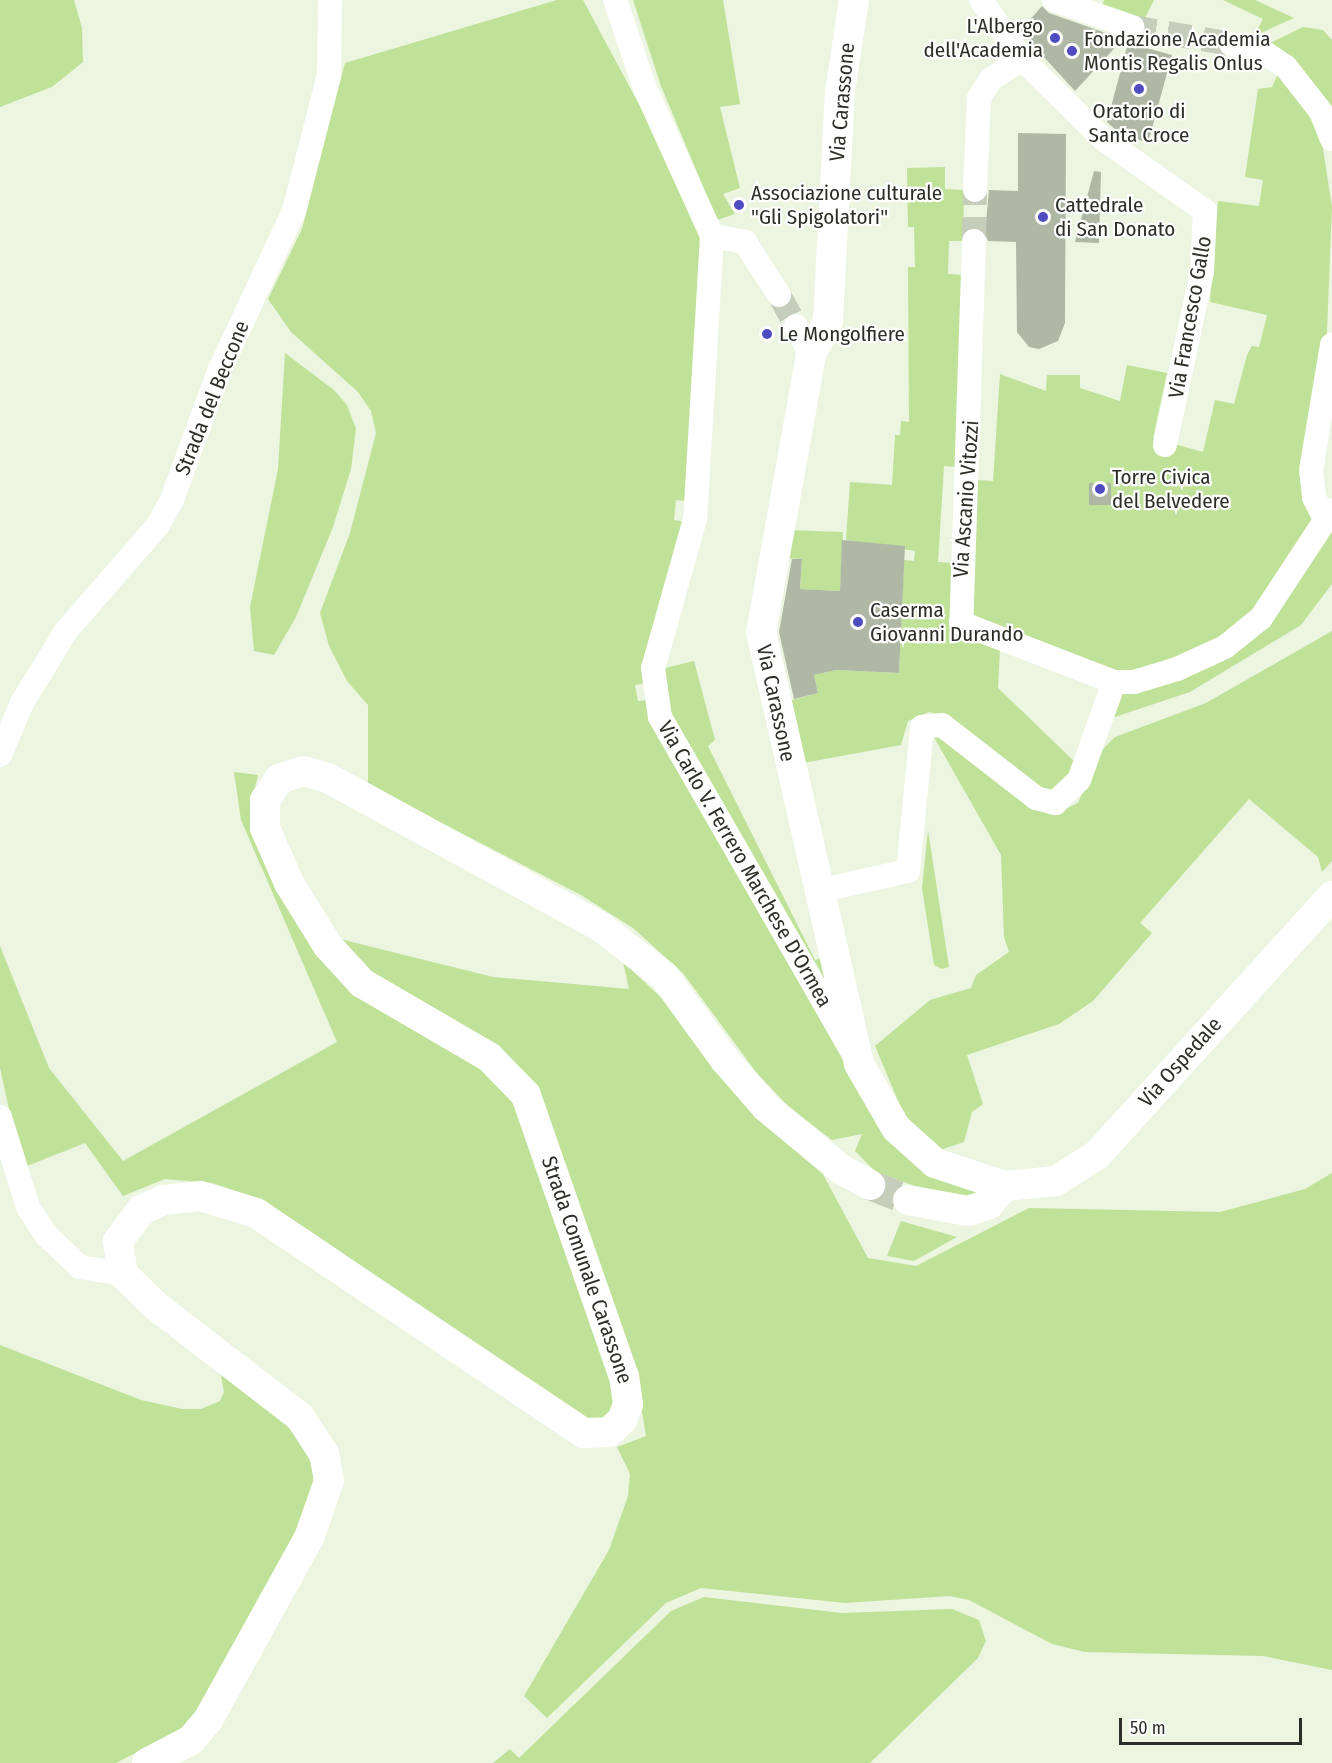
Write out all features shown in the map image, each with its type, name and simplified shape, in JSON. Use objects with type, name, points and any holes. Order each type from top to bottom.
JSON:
[{"type":"street","name":"Strada del Beccone","points":[[0,755],[17,712],[66,631],[158,525],[171,502],[223,361],[294,211],[329,75],[330,0]]},
{"type":"street","name":"Via Carlo V. Ferrero Marchese D'Ormea","points":[[615,0],[645,88],[712,236],[695,519],[652,668],[660,717],[859,1064]]},
{"type":"street","name":"Via Carassone","points":[[854,0],[840,91],[828,321],[811,355],[760,632],[859,1064],[889,1118],[920,1153],[952,1172],[1004,1186]]},
{"type":"street","name":"Via Francesco Gallo","points":[[981,0],[1022,59],[1102,139],[1207,215],[1202,272],[1165,445]]},
{"type":"street","points":[[1054,0],[1132,27]]},
{"type":"street","points":[[1231,44],[1265,53],[1286,67],[1318,107],[1332,139]]},
{"type":"street","points":[[975,190],[977,105],[991,79],[1022,59]]},
{"type":"street","points":[[712,236],[745,242],[779,295]]},
{"type":"street","name":"Via Ascanio Vitozzi","points":[[974,241],[972,409],[960,620],[1114,682],[1134,682],[1192,663],[1245,632],[1279,595],[1328,513]]},
{"type":"street","points":[[796,326],[811,355]]},
{"type":"street","points":[[1328,513],[1314,497],[1311,470],[1332,345]]},
{"type":"street","points":[[818,891],[908,871],[922,727],[942,725],[1036,798],[1055,803],[1079,780],[1114,682]]},
{"type":"street","name":"Strada Comunale Carassone","points":[[123,1274],[118,1241],[141,1210],[181,1196],[226,1201],[273,1223],[580,1432],[594,1436],[609,1432],[627,1409],[624,1377],[526,1095],[489,1057],[362,983],[328,946],[289,883],[263,814],[270,790],[294,772],[328,778],[570,908],[625,944],[664,976],[725,1060],[766,1107],[842,1170],[870,1185]]},
{"type":"street","name":"Via Ospedale","points":[[1004,1186],[1056,1181],[1097,1155],[1332,896]]},
{"type":"street","points":[[0,1117],[28,1207],[46,1235],[80,1267],[123,1274],[156,1306],[300,1417],[324,1454],[328,1481],[312,1531],[218,1704],[190,1740],[147,1763]]},
{"type":"street","points":[[909,1200],[968,1211],[989,1203],[1004,1186]]},
{"type":"green space","points":[[0,0],[74,0],[82,28],[83,62],[52,87],[0,107]]},
{"type":"green space","points":[[557,0],[583,0],[642,110],[702,242],[689,501],[676,500],[674,520],[686,522],[646,683],[635,685],[638,701],[648,700],[652,720],[886,1137],[927,1174],[978,1192],[970,1196],[946,1198],[875,1171],[855,1151],[862,1134],[832,1140],[788,1106],[756,1072],[683,973],[633,928],[581,895],[368,785],[368,705],[347,681],[329,646],[320,613],[350,533],[376,433],[371,411],[358,392],[291,332],[268,299],[302,229],[345,63]]},
{"type":"green space","points":[[633,0],[723,0],[740,104],[720,107],[740,188],[723,194],[735,214],[717,220],[661,86]]},
{"type":"green space","points":[[1104,0],[1154,0],[1144,20],[1100,11]]},
{"type":"green space","points":[[1223,0],[1255,0],[1294,18],[1254,36],[1263,19]]},
{"type":"green space","points":[[1303,27],[1323,30],[1332,40],[1332,112],[1264,46]]},
{"type":"green space","points":[[1275,67],[1290,83],[1321,136],[1332,207],[1327,331],[1304,470],[1317,519],[1268,599],[1197,654],[1124,674],[967,616],[976,480],[993,481],[1000,374],[1046,391],[1047,375],[1080,375],[1080,388],[1120,401],[1127,365],[1167,373],[1153,438],[1203,452],[1215,400],[1234,404],[1247,355],[1252,346],[1259,347],[1267,315],[1210,302],[1218,201],[1259,206],[1263,180],[1245,177],[1258,89],[1272,87],[1277,76]]},
{"type":"green space","points":[[945,167],[945,189],[964,190],[963,241],[949,241],[948,274],[962,275],[959,467],[944,466],[938,562],[953,563],[950,615],[1000,649],[998,688],[1076,763],[1068,783],[1046,794],[943,716],[929,712],[908,721],[901,745],[803,763],[788,701],[818,693],[814,675],[836,670],[899,673],[904,560],[914,561],[915,551],[846,540],[850,482],[892,485],[895,435],[900,435],[901,421],[909,422],[908,267],[915,267],[914,227],[908,227],[907,168]]},
{"type":"green space","points":[[285,353],[334,390],[347,405],[356,429],[351,469],[333,527],[296,617],[274,655],[254,651],[250,607],[278,469]]},
{"type":"green space","points":[[1332,519],[1332,584],[1301,625],[1190,692],[1109,719],[1119,691],[1213,661]]},
{"type":"green space","points":[[787,530],[843,532],[840,591],[800,589],[802,559],[781,558]]},
{"type":"green space","points":[[1332,631],[1332,861],[1322,872],[1318,857],[1249,799],[1140,923],[1152,933],[1093,1001],[1059,1024],[967,1055],[983,1104],[972,1112],[964,1142],[940,1150],[904,1115],[875,1046],[930,1000],[971,988],[976,975],[1009,952],[1004,937],[1001,855],[931,732],[1063,810],[1078,803],[1099,753],[1115,737],[1206,703]]},
{"type":"green space","points":[[694,661],[715,740],[708,746],[815,960],[822,958],[831,997],[667,712],[661,669]]},
{"type":"green space","points":[[234,772],[258,775],[253,796],[299,924],[480,1062],[510,1091],[617,1390],[610,1415],[595,1421],[576,1414],[304,1227],[251,1196],[212,1183],[165,1179],[123,1196],[85,1143],[22,1168],[0,1068],[0,946],[49,1068],[123,1161],[337,1042],[241,820]]},
{"type":"green space","points":[[928,830],[949,967],[942,969],[934,965],[922,888]]},
{"type":"green space","points":[[336,938],[493,977],[629,989],[623,962],[669,1005],[742,1102],[819,1167],[868,1258],[916,1266],[1029,1208],[1220,1212],[1305,1189],[1332,1173],[1332,1670],[1263,1656],[1085,1652],[1052,1644],[969,1600],[950,1596],[845,1603],[701,1588],[666,1603],[547,1718],[524,1696],[609,1550],[628,1496],[630,1474],[617,1447],[646,1436],[637,1381],[543,1110],[390,989]]},
{"type":"green space","points":[[901,1221],[957,1237],[914,1261],[887,1256]]},
{"type":"green space","points":[[0,1345],[141,1400],[182,1409],[201,1409],[220,1401],[224,1392],[220,1370],[281,1415],[307,1446],[314,1477],[307,1518],[223,1672],[187,1726],[116,1763],[0,1763]]},
{"type":"green space","points":[[704,1597],[842,1613],[952,1609],[979,1620],[986,1641],[978,1658],[870,1763],[493,1763],[510,1749],[519,1758],[671,1611]]},
{"type":"building","name":"Fondazione Academia Montis Regalis Onlus","points":[[1042,6],[1049,13],[1123,39],[1075,91],[1020,31]]},
{"type":"building","name":"Oratorio di Santa Croce","points":[[1128,43],[1172,55],[1148,143],[1119,133],[1107,122]]},
{"type":"building","name":"Cattedrale di San Donato","points":[[1018,133],[1066,134],[1065,323],[1058,341],[1039,349],[1029,347],[1017,332],[1016,242],[988,241],[985,233],[989,190],[1018,191]]},
{"type":"building","points":[[1094,171],[1101,172],[1099,243],[1075,242]]},
{"type":"building","name":"Torre Civica del Belvedere","points":[[1089,483],[1111,483],[1111,505],[1089,505]]},
{"type":"building","name":"Caserma Giovanni Durando","points":[[842,540],[905,546],[899,673],[836,670],[814,675],[818,693],[794,699],[779,632],[792,559],[802,559],[800,589],[840,591]]},
{"type":"tunnel","points":[[1132,27],[1231,44]]},
{"type":"tunnel","points":[[974,241],[975,190]]},
{"type":"tunnel","points":[[779,295],[796,326]]},
{"type":"tunnel","points":[[870,1185],[908,1200]]},
{"type":"place","name":"L'Albergo dell'Academia","points":[[1055,38]]},
{"type":"place","name":"Fondazione Academia Montis Regalis Onlus","points":[[1072,51]]},
{"type":"place","name":"Oratorio di Santa Croce","points":[[1139,89]]},
{"type":"place","name":"Associazione culturale \"Gli Spigolatori\"","points":[[739,205]]},
{"type":"place","name":"Cattedrale di San Donato","points":[[1043,217]]},
{"type":"place","name":"Le Mongolfiere","points":[[767,334]]},
{"type":"place","name":"Torre Civica del Belvedere","points":[[1100,489]]},
{"type":"place","name":"Caserma Giovanni Durando","points":[[858,622]]}]
